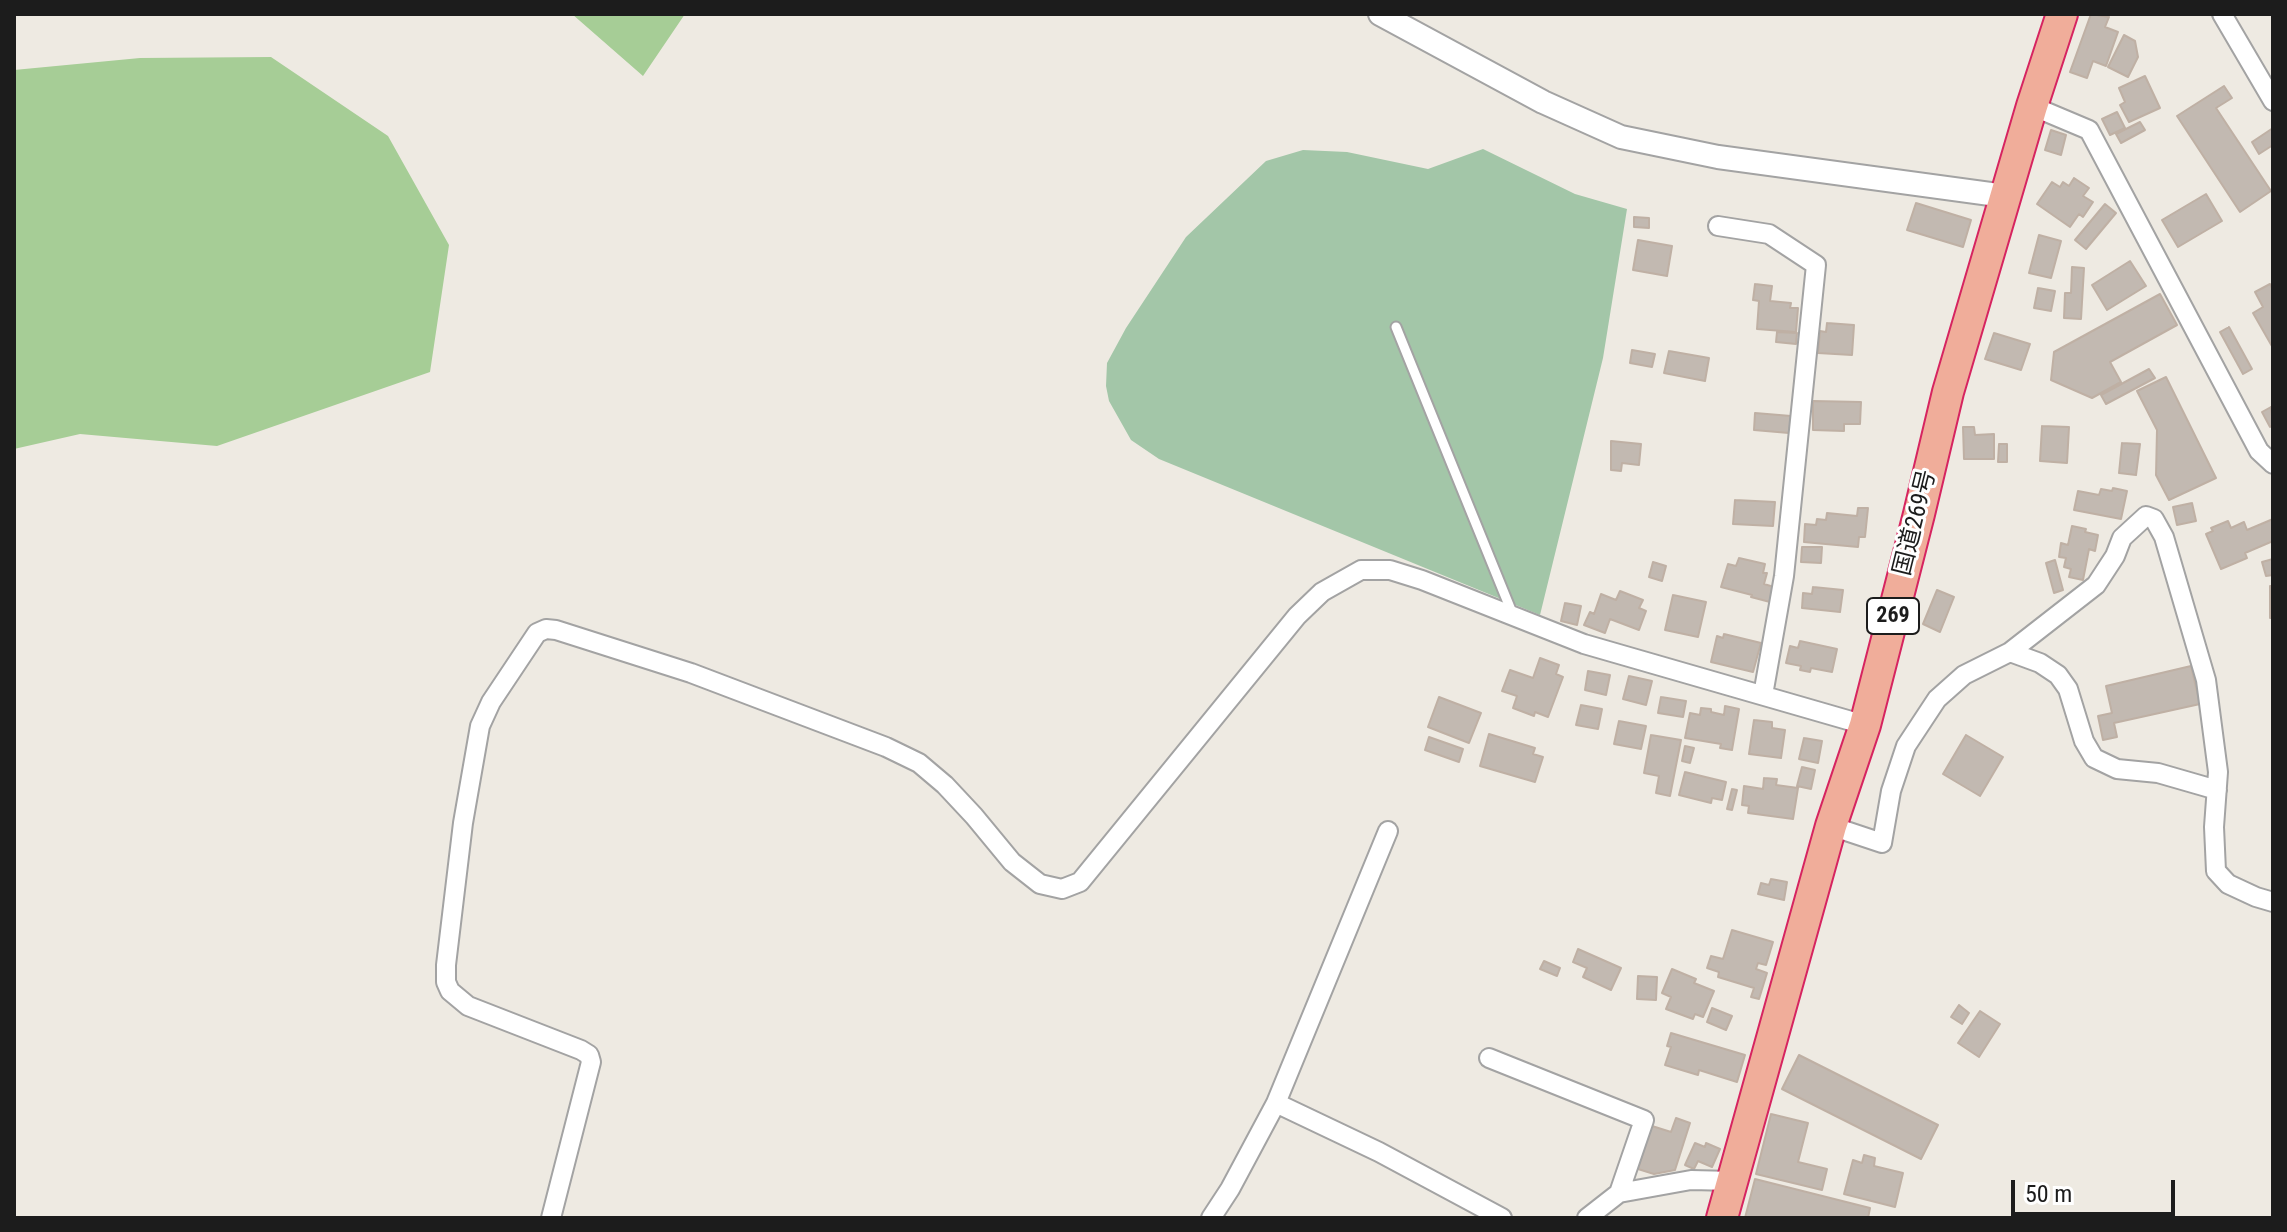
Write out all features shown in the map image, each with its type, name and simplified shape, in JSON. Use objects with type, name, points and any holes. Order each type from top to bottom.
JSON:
[{"type":"highway","name":"国道269号","points":[[1722,1218],[1831,826],[1865,725],[1948,392],[2062,14]]},
{"type":"street","points":[[1380,14],[1543,102],[1621,137],[1718,157],[2005,196]]},
{"type":"street","points":[[2222,14],[2273,101]]},
{"type":"street","points":[[2032,106],[2089,130],[2259,451],[2273,464]]},
{"type":"street","points":[[1718,226],[1769,234],[1816,265],[1784,576],[1763,695]]},
{"type":"street","points":[[1831,826],[1882,843],[1891,791],[1906,746],[1937,699],[1964,675],[2010,652],[2096,585],[2115,556],[2122,538],[2146,516],[2154,519],[2164,537],[2206,680],[2218,772],[2214,827],[2216,871],[2228,884],[2273,902]]},
{"type":"street","points":[[551,1218],[591,1062],[589,1055],[468,1006],[450,991],[446,982],[467,795],[480,726],[491,702],[537,633],[546,629],[691,673],[886,747],[919,763],[945,785],[1012,862],[1040,884],[1062,889],[1080,882],[1297,616],[1322,592],[1361,570],[1390,570],[1584,644],[1865,725]]},
{"type":"street","points":[[2010,652],[2040,663],[2058,675],[2068,689],[2084,741],[2094,758],[2117,769],[2158,773],[2217,790]]},
{"type":"street","points":[[1211,1218],[1276,1103],[1388,831]]},
{"type":"street","points":[[1489,1058],[1644,1120],[1619,1193]]},
{"type":"street","points":[[1276,1103],[1379,1152],[1502,1218]]},
{"type":"street","points":[[1587,1218],[1619,1193],[1691,1180],[1733,1181]]},
{"type":"lane","points":[[1396,327],[1514,618]]},
{"type":"green space","points":[[572,14],[685,14],[643,76]]},
{"type":"green space","points":[[271,57],[388,136],[449,245],[430,372],[217,446],[80,434],[14,449],[14,70],[140,58]]},
{"type":"green space","points":[[1483,149],[1575,194],[1627,209],[1603,358],[1540,615],[1159,459],[1131,440],[1109,401],[1106,386],[1107,363],[1126,328],[1186,237],[1266,161],[1303,150],[1347,152],[1428,169]]},
{"type":"building","points":[[2091,14],[2109,17],[2105,27],[2118,32],[2106,66],[2093,61],[2087,78],[2070,72]]},
{"type":"building","points":[[2124,35],[2135,41],[2138,57],[2128,77],[2108,67]]},
{"type":"building","points":[[2145,76],[2160,108],[2129,122],[2120,105],[2125,102],[2119,88]]},
{"type":"building","points":[[2224,86],[2232,98],[2216,108],[2271,191],[2240,212],[2177,116]]},
{"type":"building","points":[[2117,112],[2125,128],[2110,135],[2102,119]]},
{"type":"building","points":[[2140,122],[2145,130],[2121,143],[2116,134]]},
{"type":"building","points":[[2273,128],[2273,145],[2259,154],[2252,142]]},
{"type":"building","points":[[2051,130],[2066,135],[2061,155],[2045,150]]},
{"type":"building","points":[[2074,178],[2089,188],[2083,196],[2093,202],[2083,217],[2079,214],[2070,227],[2037,204],[2052,182],[2060,187],[2063,182],[2069,186]]},
{"type":"building","points":[[2206,194],[2222,221],[2178,247],[2162,220]]},
{"type":"building","points":[[1916,203],[1971,220],[1963,247],[1907,230]]},
{"type":"building","points":[[2105,204],[2116,213],[2086,249],[2075,240]]},
{"type":"building","points":[[1634,217],[1649,218],[1649,228],[1634,227]]},
{"type":"building","points":[[2039,235],[2061,241],[2051,278],[2029,273]]},
{"type":"building","points":[[1638,240],[1672,246],[1667,276],[1633,270]]},
{"type":"building","points":[[2130,261],[2146,286],[2107,310],[2092,285]]},
{"type":"building","points":[[2072,267],[2084,268],[2081,319],[2064,318],[2065,293],[2071,293]]},
{"type":"building","points":[[1755,284],[1772,286],[1770,301],[1791,303],[1790,308],[1798,308],[1796,332],[1757,329],[1759,301],[1753,300]]},
{"type":"building","points":[[2270,284],[2273,290],[2273,348],[2253,313],[2263,307],[2255,292]]},
{"type":"building","points":[[2038,288],[2055,291],[2051,311],[2034,308]]},
{"type":"building","points":[[2160,294],[2177,325],[2110,362],[2121,382],[2092,398],[2051,380],[2054,352]]},
{"type":"building","points":[[1827,323],[1854,325],[1852,355],[1818,353],[1820,331],[1826,332]]},
{"type":"building","points":[[2229,327],[2252,369],[2243,374],[2220,332]]},
{"type":"building","points":[[1777,332],[1797,333],[1796,344],[1776,342]]},
{"type":"building","points":[[1994,333],[2030,344],[2021,370],[1985,359]]},
{"type":"building","points":[[1632,350],[1655,354],[1652,367],[1630,363]]},
{"type":"building","points":[[1669,351],[1709,358],[1705,381],[1664,373]]},
{"type":"building","points":[[2149,369],[2155,378],[2106,404],[2101,395]]},
{"type":"building","points":[[2166,377],[2216,478],[2169,500],[2156,475],[2157,430],[2137,391]]},
{"type":"building","points":[[1813,401],[1861,402],[1860,424],[1844,424],[1844,431],[1813,430]]},
{"type":"building","points":[[2271,407],[2273,425],[2270,427],[2262,412]]},
{"type":"building","points":[[1755,413],[1791,416],[1789,433],[1754,430]]},
{"type":"building","points":[[2042,426],[2069,427],[2067,463],[2040,461]]},
{"type":"building","points":[[1963,427],[1974,427],[1975,435],[1994,434],[1994,459],[1964,459]]},
{"type":"building","points":[[1611,441],[1641,444],[1639,465],[1622,463],[1621,471],[1611,470]]},
{"type":"building","points":[[2122,443],[2140,444],[2136,475],[2119,473]]},
{"type":"building","points":[[1999,444],[2007,444],[2007,462],[1998,462]]},
{"type":"building","points":[[2113,488],[2127,491],[2121,519],[2074,510],[2078,491],[2099,495],[2101,489],[2112,491]]},
{"type":"building","points":[[1735,500],[1775,502],[1773,526],[1733,524]]},
{"type":"building","points":[[2192,503],[2196,521],[2177,525],[2173,507]]},
{"type":"building","points":[[1858,508],[1868,508],[1865,537],[1859,537],[1858,547],[1804,542],[1805,524],[1816,525],[1817,519],[1826,520],[1827,513],[1857,516]]},
{"type":"building","points":[[2273,519],[2273,541],[2245,553],[2247,558],[2221,569],[2206,534],[2213,531],[2211,528],[2228,521],[2231,528],[2244,522],[2247,530]]},
{"type":"building","points":[[2072,526],[2098,535],[2095,551],[2089,549],[2083,580],[2069,577],[2071,569],[2064,567],[2066,558],[2059,557],[2061,543],[2068,545]]},
{"type":"building","points":[[1802,547],[1822,547],[1821,563],[1801,562]]},
{"type":"building","points":[[1739,558],[1765,564],[1763,573],[1767,573],[1764,584],[1774,587],[1770,602],[1721,587],[1728,564],[1736,566]]},
{"type":"building","points":[[2273,559],[2273,575],[2266,576],[2262,562]]},
{"type":"building","points":[[2055,560],[2063,590],[2054,593],[2046,563]]},
{"type":"building","points":[[1653,562],[1666,566],[1662,581],[1649,577]]},
{"type":"building","points":[[2270,586],[2273,586],[2273,618],[2270,618]]},
{"type":"building","points":[[1813,587],[1843,590],[1840,612],[1802,608],[1803,593],[1812,594]]},
{"type":"building","points":[[1937,590],[1954,597],[1940,632],[1923,624]]},
{"type":"building","points":[[1620,591],[1643,600],[1639,608],[1646,611],[1639,630],[1610,619],[1605,633],[1584,625],[1590,612],[1594,614],[1601,594],[1616,600]]},
{"type":"building","points":[[1673,595],[1706,602],[1698,637],[1665,630]]},
{"type":"building","points":[[1565,603],[1581,606],[1577,625],[1561,621]]},
{"type":"building","points":[[1724,634],[1761,643],[1753,672],[1711,662],[1717,636],[1723,638]]},
{"type":"building","points":[[1800,641],[1837,649],[1832,672],[1811,668],[1810,672],[1800,670],[1801,666],[1786,663],[1790,646],[1798,648]]},
{"type":"building","points":[[1540,658],[1559,665],[1556,674],[1563,677],[1548,717],[1535,712],[1534,716],[1513,708],[1517,696],[1502,691],[1510,670],[1533,678]]},
{"type":"building","points":[[2191,666],[2200,704],[2114,723],[2117,737],[2103,740],[2098,716],[2112,713],[2106,686]]},
{"type":"building","points":[[1588,671],[1610,675],[1606,695],[1585,690]]},
{"type":"building","points":[[1629,676],[1652,681],[1646,705],[1623,699]]},
{"type":"building","points":[[1439,697],[1481,713],[1469,743],[1428,727]]},
{"type":"building","points":[[1661,697],[1686,701],[1683,717],[1658,713]]},
{"type":"building","points":[[1581,705],[1602,709],[1598,729],[1576,725]]},
{"type":"building","points":[[1725,706],[1739,709],[1732,750],[1720,748],[1721,744],[1685,738],[1690,713],[1700,715],[1701,708],[1724,715]]},
{"type":"building","points":[[1754,720],[1772,722],[1772,728],[1785,730],[1781,758],[1749,754]]},
{"type":"building","points":[[1619,721],[1646,726],[1641,749],[1614,744]]},
{"type":"building","points":[[1489,734],[1535,748],[1533,754],[1543,757],[1535,782],[1480,766]]},
{"type":"building","points":[[1651,735],[1681,740],[1670,796],[1656,793],[1659,776],[1644,773]]},
{"type":"building","points":[[1966,735],[2003,757],[1980,796],[1943,774]]},
{"type":"building","points":[[1429,737],[1463,749],[1459,762],[1425,750]]},
{"type":"building","points":[[1804,738],[1822,741],[1818,763],[1799,759]]},
{"type":"building","points":[[1685,746],[1694,748],[1690,763],[1682,761]]},
{"type":"building","points":[[1802,767],[1815,770],[1811,789],[1797,786]]},
{"type":"building","points":[[1685,772],[1726,782],[1722,800],[1712,798],[1711,803],[1679,795]]},
{"type":"building","points":[[1764,778],[1777,779],[1776,785],[1798,788],[1793,819],[1748,813],[1749,806],[1742,805],[1744,786],[1763,789]]},
{"type":"building","points":[[1732,789],[1737,790],[1732,810],[1727,809]]},
{"type":"building","points":[[1771,879],[1787,882],[1784,900],[1758,894],[1761,883],[1769,885]]},
{"type":"building","points":[[1732,930],[1773,942],[1766,965],[1758,963],[1756,969],[1767,973],[1759,999],[1751,997],[1754,988],[1718,977],[1719,972],[1707,968],[1711,956],[1723,959]]},
{"type":"building","points":[[1578,949],[1621,968],[1611,990],[1583,977],[1587,968],[1573,962]]},
{"type":"building","points":[[1544,961],[1560,968],[1557,976],[1540,969]]},
{"type":"building","points":[[1672,969],[1714,991],[1703,1017],[1695,1014],[1693,1019],[1666,1009],[1671,997],[1662,993]]},
{"type":"building","points":[[1638,976],[1657,977],[1656,1000],[1637,999]]},
{"type":"building","points":[[1959,1005],[1969,1013],[1962,1024],[1951,1017]]},
{"type":"building","points":[[1712,1008],[1732,1016],[1726,1030],[1707,1022]]},
{"type":"building","points":[[1980,1011],[2000,1024],[1979,1057],[1958,1043]]},
{"type":"building","points":[[1671,1033],[1745,1055],[1737,1082],[1699,1070],[1698,1075],[1665,1065],[1671,1047],[1667,1046]]},
{"type":"building","points":[[1799,1055],[1938,1125],[1921,1159],[1782,1089]]},
{"type":"building","points":[[1771,1114],[1808,1123],[1798,1162],[1827,1169],[1822,1190],[1756,1174]]},
{"type":"building","points":[[1676,1118],[1690,1123],[1675,1170],[1654,1174],[1638,1169],[1652,1126],[1671,1132]]},
{"type":"building","points":[[1695,1143],[1705,1147],[1706,1143],[1720,1149],[1712,1167],[1698,1161],[1694,1169],[1685,1165]]},
{"type":"building","points":[[1864,1155],[1875,1158],[1874,1166],[1903,1173],[1895,1207],[1844,1194],[1853,1160],[1862,1163]]},
{"type":"building","points":[[1755,1179],[1870,1208],[1868,1218],[1745,1218]]}]
